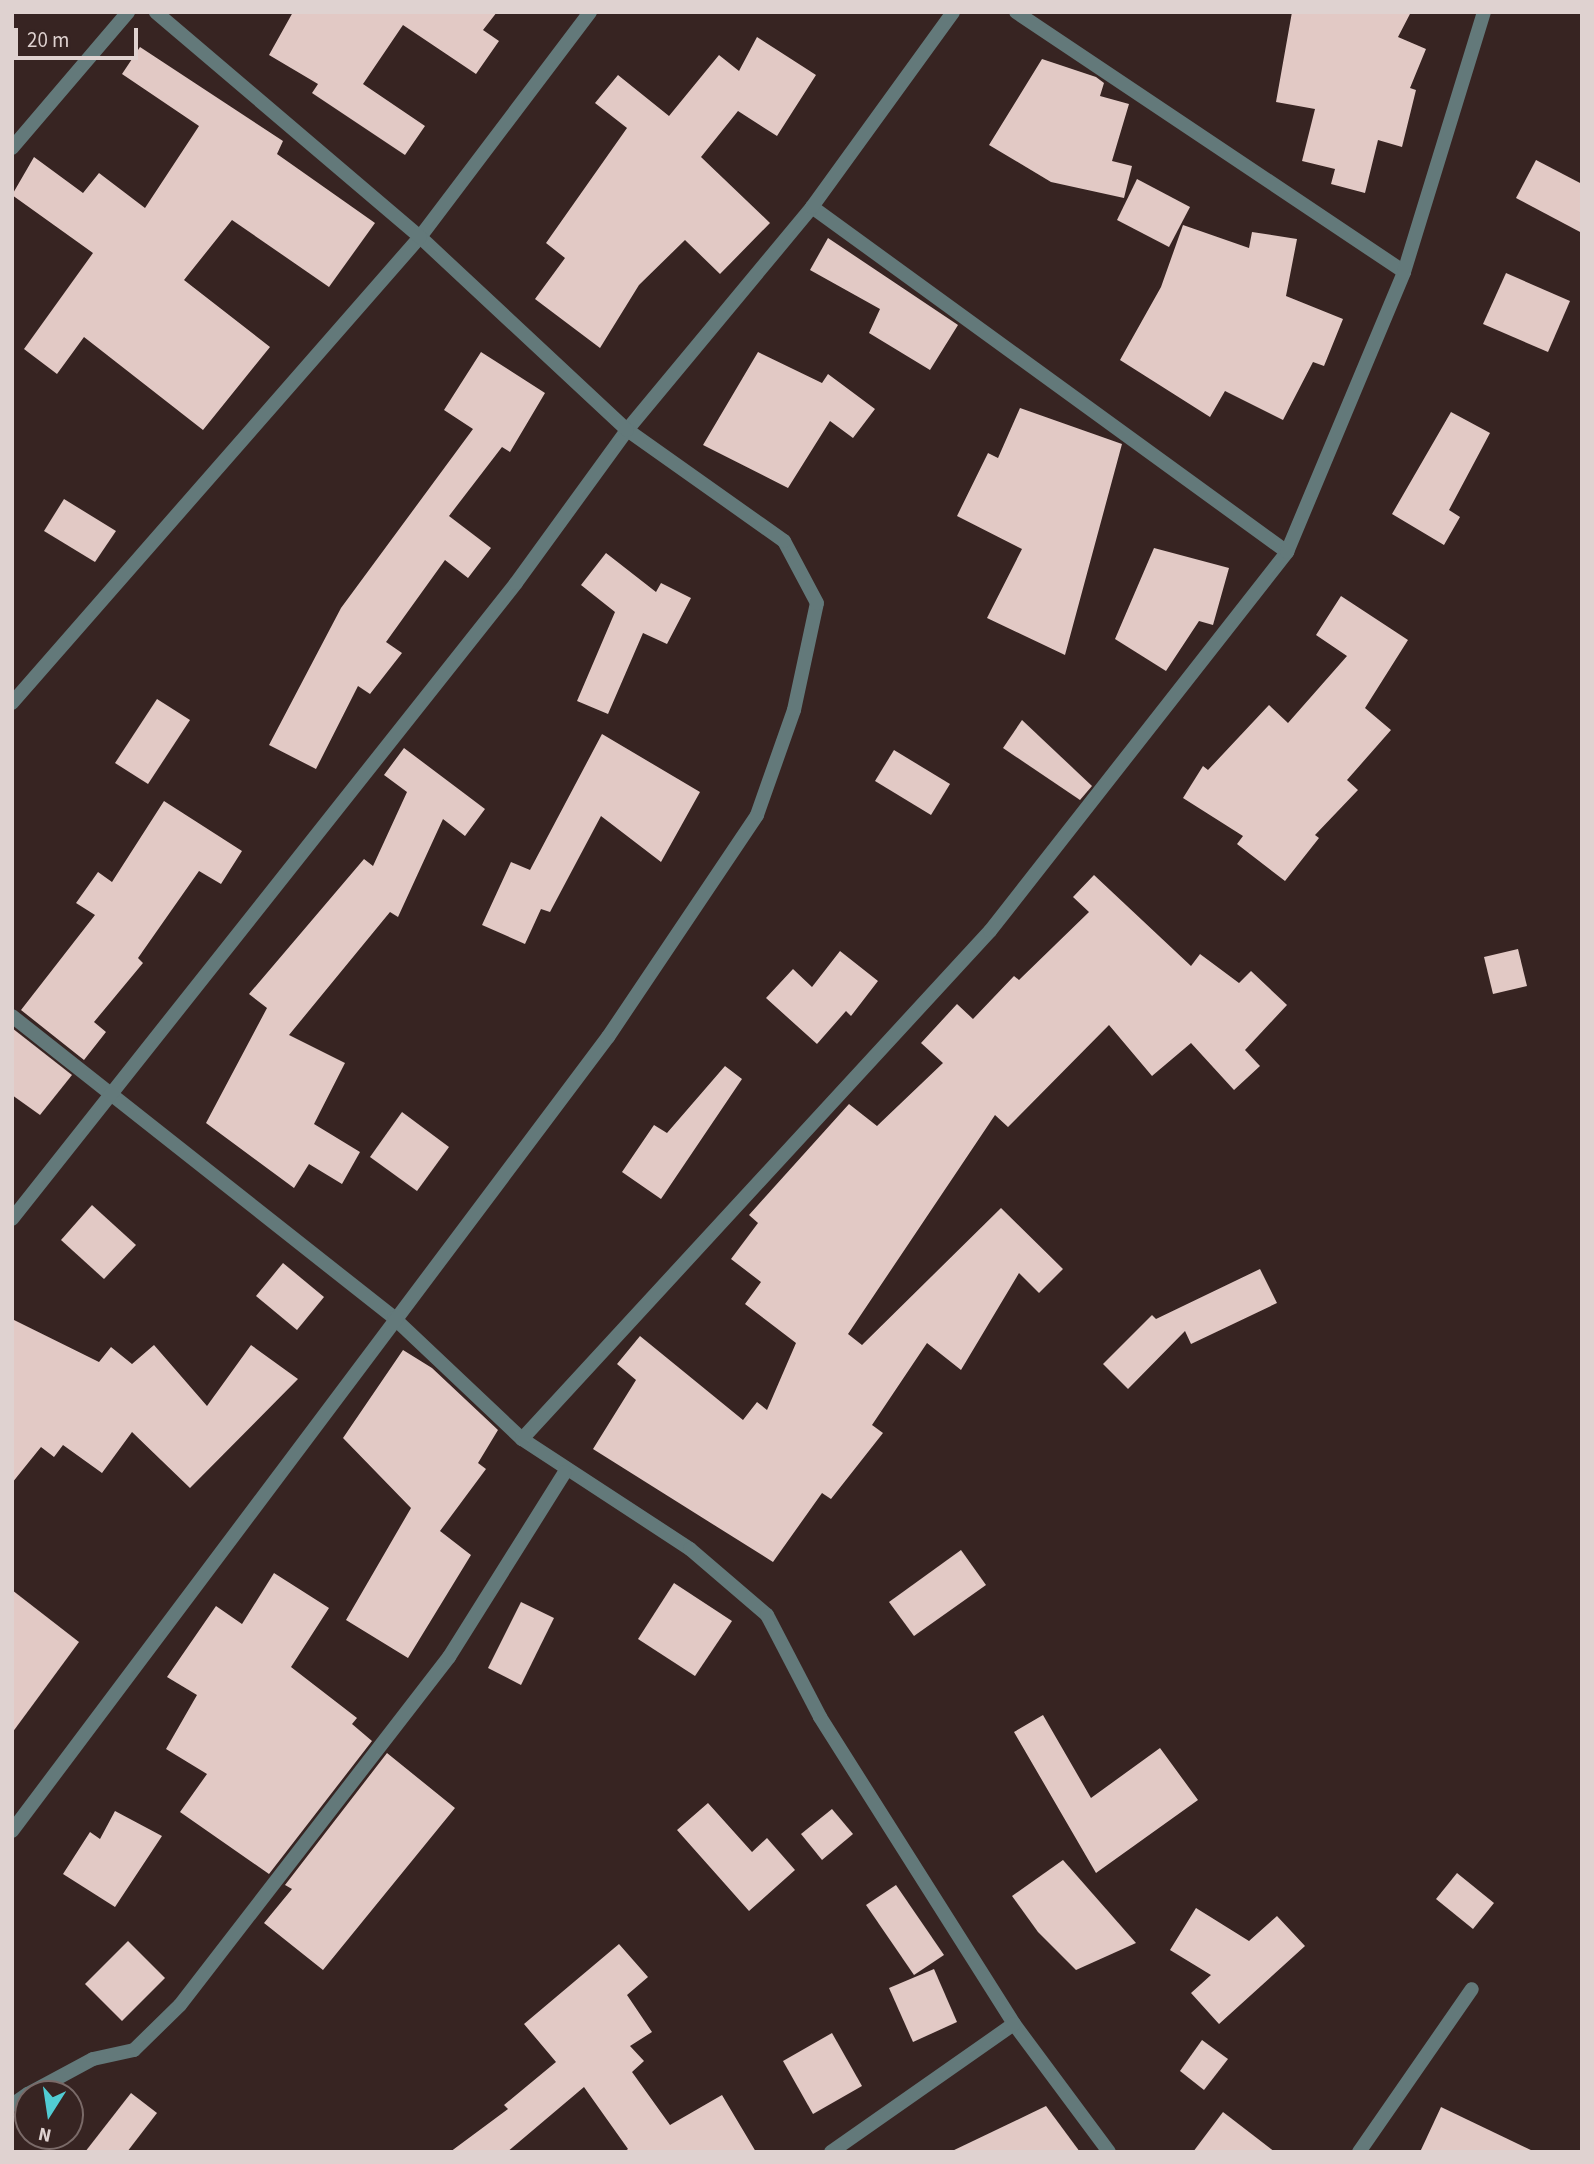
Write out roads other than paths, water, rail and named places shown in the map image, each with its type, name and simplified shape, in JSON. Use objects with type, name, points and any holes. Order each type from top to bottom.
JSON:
[{"type":"street","points":[[12,148],[128,12]]},
{"type":"street","points":[[12,1831],[394,1318],[608,1037],[757,816],[794,710],[817,603],[784,541],[627,430],[420,237],[156,12]]},
{"type":"street","points":[[12,703],[420,237],[590,12]]},
{"type":"street","points":[[12,1219],[106,1094],[516,583],[627,430],[812,206],[953,12]]},
{"type":"street","points":[[1016,12],[1404,272]]},
{"type":"street","points":[[522,1439],[990,931],[1287,552],[1404,272],[1484,12]]},
{"type":"street","points":[[812,206],[1287,552]]},
{"type":"street","points":[[12,1016],[106,1094],[394,1318],[522,1439],[565,1472],[690,1549],[767,1615],[820,1717],[1014,2024],[1109,2152]]},
{"type":"street","points":[[54,2080],[93,2059],[134,2050],[180,2005],[449,1657],[565,1472]]},
{"type":"street","points":[[1359,2152],[1472,1989]]},
{"type":"street","points":[[831,2152],[1014,2024]]}]
